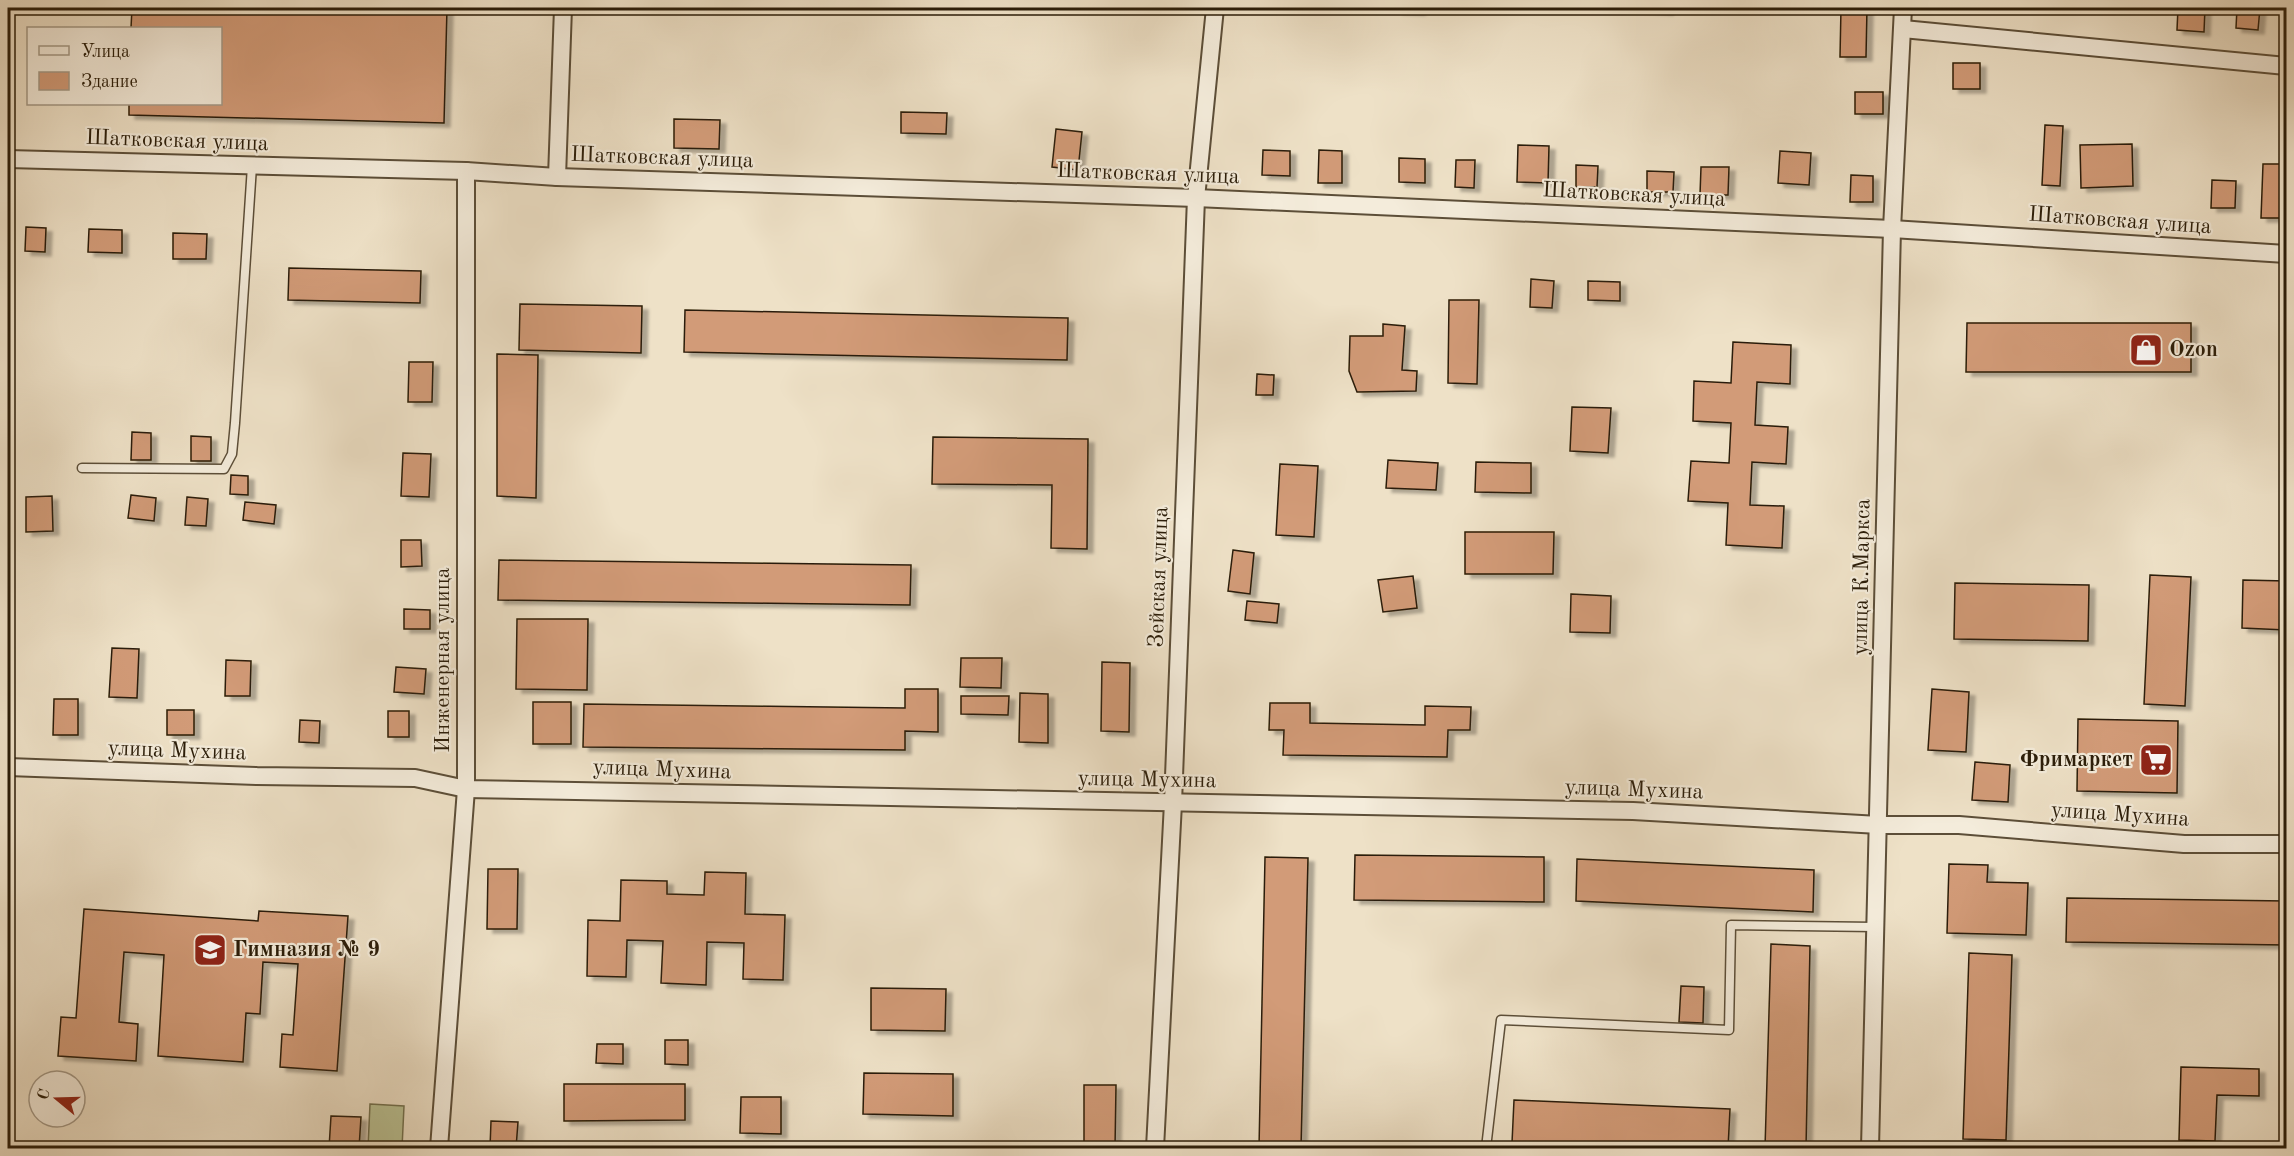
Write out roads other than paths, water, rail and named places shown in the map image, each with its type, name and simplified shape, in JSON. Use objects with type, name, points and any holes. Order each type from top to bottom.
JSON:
[{"type":"street","points":[[557,177],[563,8]]},
{"type":"street","name":"Зейская улица","points":[[1155,1149],[1173,803],[1196,198],[1215,8]]},
{"type":"street","name":"улица К.Маркса","points":[[1870,1149],[1892,229],[1903,8]]},
{"type":"street","points":[[1903,29],[2286,66]]},
{"type":"street","name":"Шатковская улица","points":[[8,159],[466,171],[557,177],[1196,198],[1892,229],[2286,254]]},
{"type":"street","name":"Инженерная улица","points":[[439,1149],[466,789],[466,171]]},
{"type":"street","name":"улица Мухина","points":[[8,767],[257,776],[415,778],[466,789],[1633,811],[1879,825],[1959,825],[2184,844],[2286,844]]},
{"type":"lane","points":[[82,468],[224,469],[228,462],[232,454],[235,423],[252,166]]},
{"type":"lane","points":[[1486,1149],[1501,1020],[1729,1030],[1731,925],[1875,927]]},
{"type":"place","name":"Ozon","points":[[2146,350]]},
{"type":"place","name":"Фримаркет","points":[[2156,760]]},
{"type":"place","name":"Гимназия № 9","points":[[210,950]]}]
